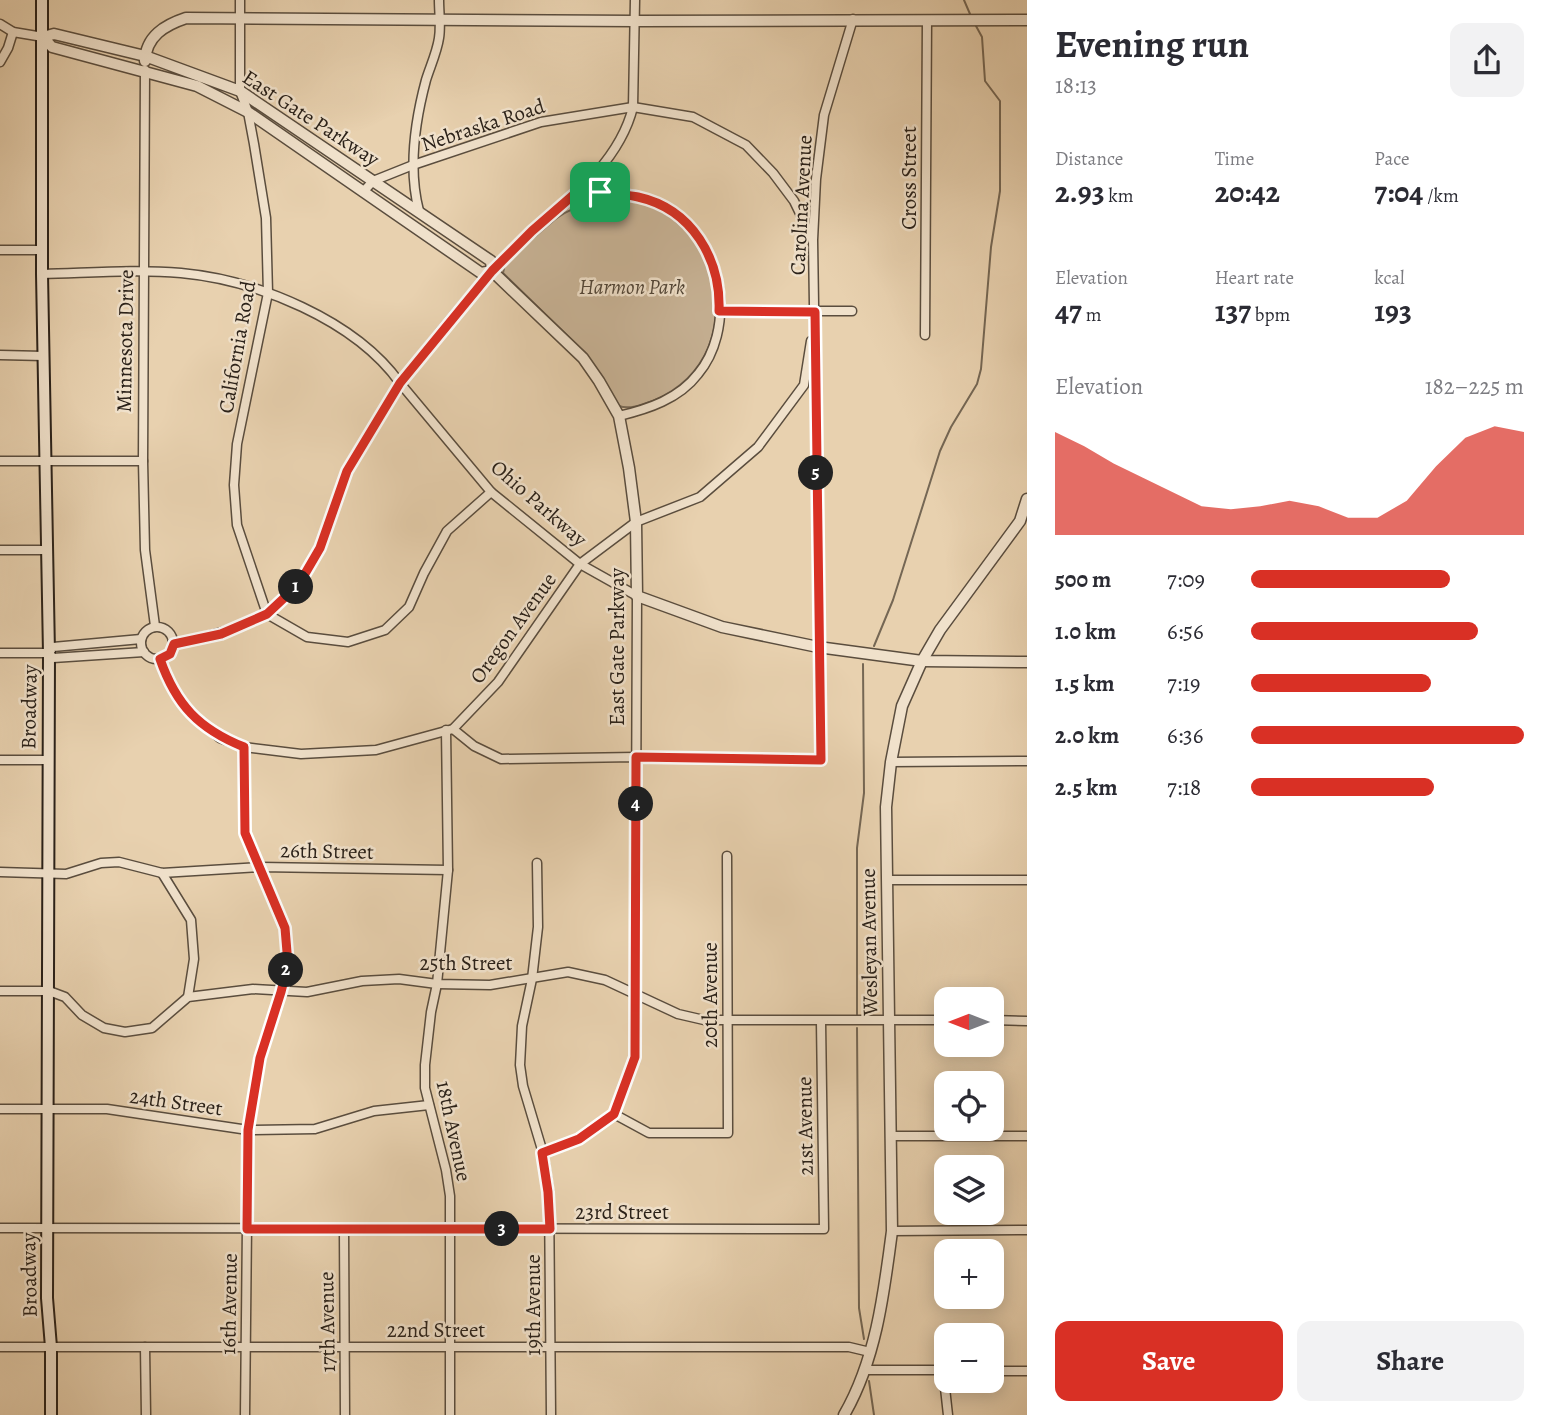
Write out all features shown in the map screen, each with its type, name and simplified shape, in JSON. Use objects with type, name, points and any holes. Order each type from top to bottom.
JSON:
[{"type":"main road","name":"Broadway","points":[[42,0],[42,274],[48,653],[47,1298],[51,1347],[51,1415]]},
{"type":"street","name":"California Road","points":[[240,0],[240,91],[248,112],[266,218],[268,293],[237,444],[234,485],[237,525],[267,614]]},
{"type":"street","points":[[419,211],[413,165],[425,84],[439,39],[439,0]]},
{"type":"street","points":[[174,644],[221,634],[267,614],[299,584],[320,548],[347,471],[400,383],[492,271],[532,231],[586,184],[618,142],[629,124],[633,107],[635,0]]},
{"type":"street","points":[[145,56],[152,38],[168,24],[186,18],[1027,20]]},
{"type":"street","name":"Carolina Avenue","points":[[636,757],[821,760],[813,240],[816,179],[824,115],[853,19]]},
{"type":"street","name":"Cross Street","points":[[925,335],[927,20]]},
{"type":"street","name":"East Gate Parkway","points":[[0,24],[13,32],[43,37],[54,34],[145,56],[240,91],[491,261],[492,271],[583,358],[600,381],[618,416],[629,468],[636,522],[635,1057],[614,1114]]},
{"type":"street","points":[[0,62],[13,32]]},
{"type":"street","name":"East Gate Parkway","points":[[43,37],[52,47],[197,86],[248,112],[481,273],[492,271]]},
{"type":"street","name":"Minnesota Drive","points":[[145,56],[142,461],[145,550],[155,626]]},
{"type":"street","name":"Nebraska Road","points":[[363,192],[373,181],[413,165],[541,122],[633,107],[693,117],[746,145],[773,173],[794,201],[813,240]]},
{"type":"street","points":[[586,184],[600,192],[648,200],[667,208],[699,236],[719,282],[719,311],[712,348],[697,376],[664,401],[618,416]]},
{"type":"street","points":[[0,250],[43,250]]},
{"type":"street","name":"Ohio Parkway","points":[[42,274],[182,273],[236,283],[268,293],[338,326],[386,364],[491,492],[580,564],[637,596],[722,627],[818,647],[922,661],[1027,662]]},
{"type":"street","points":[[719,311],[852,312]]},
{"type":"street","name":"Oregon Avenue","points":[[450,730],[498,682],[580,564],[636,522],[700,497],[758,447],[804,385],[815,312]]},
{"type":"street","points":[[0,355],[44,356]]},
{"type":"street","points":[[0,461],[142,461]]},
{"type":"street","points":[[267,614],[307,637],[348,642],[385,630],[409,607],[447,531],[491,492]]},
{"type":"street","name":"Wesleyan Avenue","points":[[844,1415],[870,1352],[886,1285],[892,1231],[886,807],[891,762],[902,706],[922,661],[940,630],[1020,521],[1027,499]]},
{"type":"street","points":[[0,550],[47,550]]},
{"type":"street","points":[[155,626],[169,631],[174,644],[170,654],[160,659],[151,658],[144,652],[141,639],[145,631],[155,626]]},
{"type":"street","points":[[48,653],[53,647],[141,639]]},
{"type":"street","points":[[0,653],[48,653],[54,658],[144,652]]},
{"type":"street","points":[[160,659],[167,680],[189,712],[220,737],[244,747],[301,754],[376,750],[450,730],[501,759],[636,757]]},
{"type":"street","name":"18th Avenue","points":[[450,730],[448,870],[437,984],[430,1012],[425,1065],[429,1105],[446,1170],[450,1229],[450,1415]]},
{"type":"street","name":"16th Avenue","points":[[244,747],[245,833],[285,928],[288,964],[260,1058],[248,1130],[246,1415]]},
{"type":"street","points":[[0,760],[47,760]]},
{"type":"street","points":[[891,762],[1027,761]]},
{"type":"street","name":"20th Avenue","points":[[614,1114],[649,1133],[728,1133],[727,856]]},
{"type":"street","name":"26th Street","points":[[0,872],[66,874],[101,863],[119,862],[162,873],[260,867],[448,870]]},
{"type":"street","name":"19th Avenue","points":[[537,863],[538,928],[532,979],[522,1026],[520,1065],[523,1086],[542,1153],[548,1192],[551,1415]]},
{"type":"street","points":[[0,992],[48,991],[65,997],[82,1015],[104,1028],[125,1032],[152,1028],[188,997],[194,959],[191,920],[162,873]]},
{"type":"street","points":[[887,880],[1027,880]]},
{"type":"street","name":"25th Street","points":[[188,997],[253,989],[307,992],[374,980],[399,979],[437,984],[490,985],[568,972],[586,974],[635,993],[678,1014],[704,1020],[934,1020]]},
{"type":"street","points":[[1004,1020],[1027,1021]]},
{"type":"street","name":"21st Avenue","points":[[821,1022],[824,1229]]},
{"type":"street","name":"24th Street","points":[[0,1109],[118,1111],[248,1130],[315,1129],[374,1111],[429,1105]]},
{"type":"street","points":[[542,1153],[579,1139],[614,1114]]},
{"type":"street","points":[[891,1136],[1027,1136]]},
{"type":"street","name":"23rd Street","points":[[0,1228],[824,1229]]},
{"type":"street","name":"17th Avenue","points":[[344,1229],[345,1415]]},
{"type":"street","points":[[892,1231],[1027,1230]]},
{"type":"street","name":"22nd Street","points":[[0,1347],[849,1347],[870,1352]]},
{"type":"street","points":[[145,1347],[146,1415]]},
{"type":"street","points":[[864,1370],[934,1370]]},
{"type":"street","points":[[1004,1371],[1027,1371]]},
{"type":"street","points":[[947,1393],[948,1415]]},
{"type":"green space","name":"Harmon Park","points":[[603,199],[643,204],[675,221],[699,247],[713,280],[716,314],[708,348],[688,378],[655,400],[632,407],[619,406],[585,353],[503,273],[505,264],[549,223],[573,209]]},
{"type":"waterway","points":[[964,0],[970,14]]},
{"type":"waterway","points":[[874,646],[893,600],[940,451],[977,384],[981,369],[991,247],[1000,191],[1000,101],[985,81],[982,37],[976,26]]},
{"type":"waterway","points":[[857,1015],[857,848],[864,793],[863,664]]},
{"type":"waterway","points":[[857,1028],[859,1308],[864,1339]]},
{"type":"waterway","points":[[869,1381],[874,1415]]},
{"type":"route","points":[[586,184],[600,192],[629,195],[656,203],[667,208],[699,236],[710,255],[719,282],[719,311],[815,312],[821,760],[636,757],[635,1057],[614,1114],[579,1139],[542,1153],[550,1229],[247,1229],[248,1130],[260,1058],[288,964],[285,928],[245,833],[244,747],[220,737],[189,712],[167,680],[160,659],[170,654],[174,644],[221,634],[267,614],[299,584],[320,548],[347,471],[400,383],[492,271],[532,231],[579,193],[586,184]]}]
